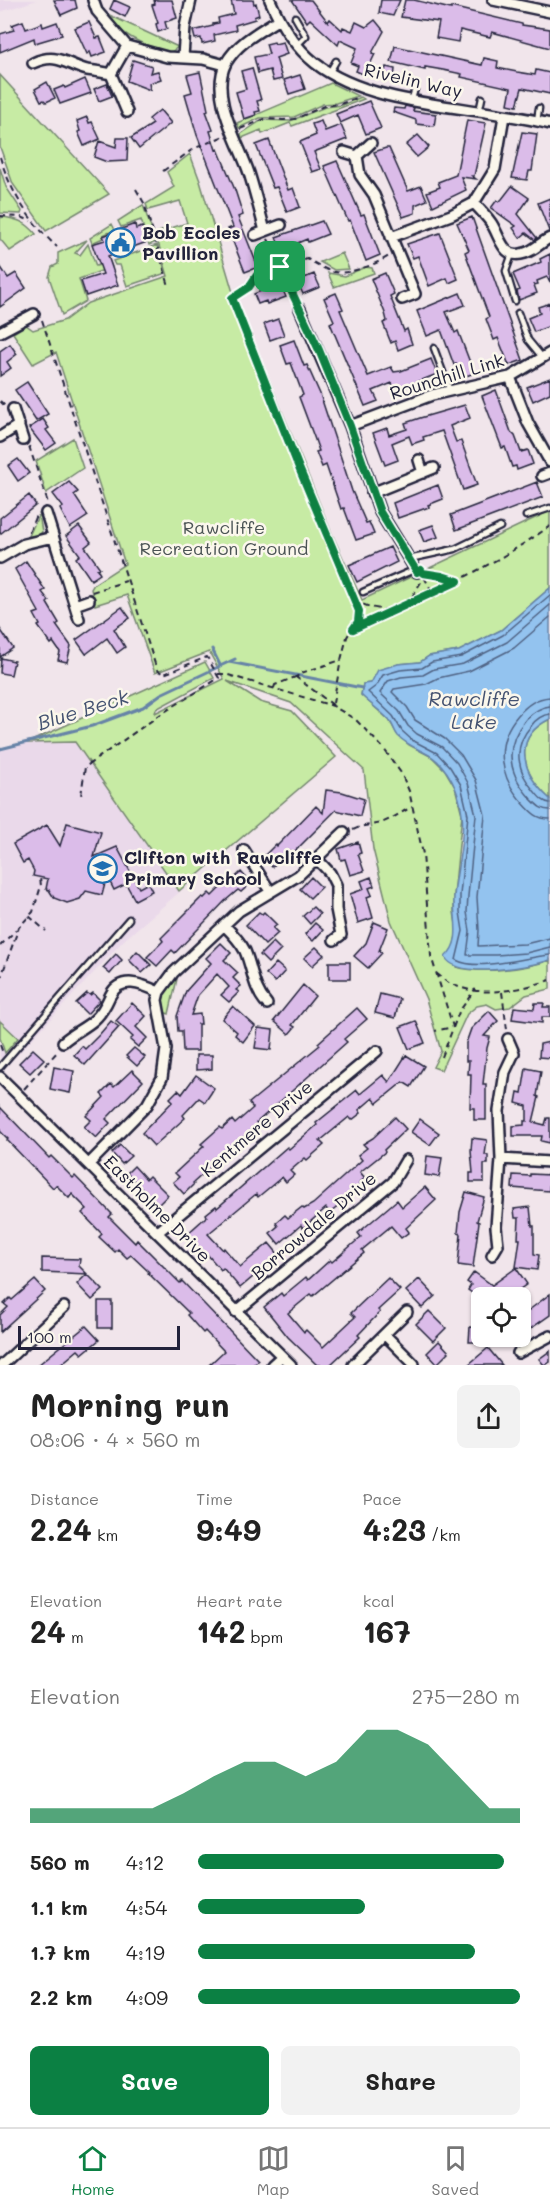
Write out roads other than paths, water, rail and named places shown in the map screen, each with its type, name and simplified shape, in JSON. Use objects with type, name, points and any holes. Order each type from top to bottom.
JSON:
[{"type":"street","points":[[93,0],[97,11],[128,46],[167,57],[203,59],[225,65]]},
{"type":"street","points":[[183,57],[185,27],[191,0]]},
{"type":"street","name":"Rivelin Way","points":[[270,0],[279,19],[297,45],[315,63],[341,80],[374,92],[550,124]]},
{"type":"street","points":[[493,0],[550,12]]},
{"type":"street","points":[[279,19],[235,50],[225,65],[222,94],[232,132],[248,171],[260,233],[281,225]]},
{"type":"street","points":[[111,74],[128,46]]},
{"type":"street","points":[[33,63],[44,58],[58,58],[86,69],[111,74]]},
{"type":"street","points":[[111,74],[127,112]]},
{"type":"street","points":[[391,237],[474,203],[495,169],[504,116]]},
{"type":"street","points":[[357,156],[371,143]]},
{"type":"street","points":[[344,152],[357,156]]},
{"type":"street","points":[[357,156],[360,175],[374,195],[415,294],[402,299]]},
{"type":"street","points":[[474,203],[493,225],[503,248],[512,254],[522,254],[533,250],[542,241],[550,238]]},
{"type":"street","points":[[300,309],[350,426],[380,512],[419,571]]},
{"type":"street","points":[[0,332],[38,316]]},
{"type":"street","name":"Roundhill Link","points":[[350,426],[432,395],[510,377],[546,355]]},
{"type":"street","points":[[510,377],[528,423],[550,462]]},
{"type":"street","points":[[14,409],[22,440]]},
{"type":"street","points":[[0,438],[19,425]]},
{"type":"street","points":[[419,460],[423,473]]},
{"type":"street","points":[[372,493],[434,468]]},
{"type":"street","points":[[46,513],[79,619]]},
{"type":"street","points":[[0,558],[24,544],[53,537]]},
{"type":"street","points":[[75,605],[88,600]]},
{"type":"street","points":[[88,1164],[147,1105],[162,1078],[166,1049],[158,1008],[159,992],[172,974],[249,903],[298,875],[344,832]]},
{"type":"street","points":[[244,850],[270,891]]},
{"type":"street","points":[[317,859],[330,873],[336,885],[336,909],[342,938]]},
{"type":"street","points":[[224,925],[241,943],[246,954],[255,997],[267,1004]]},
{"type":"street","points":[[63,1042],[68,1032],[94,1020],[103,1011],[116,987],[124,983],[135,982],[159,992]]},
{"type":"street","points":[[492,1255],[498,1245],[496,1227],[501,1159],[499,1111],[505,1072],[514,1053],[508,1039]]},
{"type":"street","name":"Kentmere Drive","points":[[158,1232],[377,1051]]},
{"type":"street","name":"Eastholme Drive","points":[[0,1077],[291,1365]]},
{"type":"street","points":[[501,1159],[550,1162]]},
{"type":"street","name":"Borrowdale Drive","points":[[236,1312],[393,1182],[406,1160]]},
{"type":"street","points":[[2,1365],[64,1307]]},
{"type":"street","points":[[353,1365],[407,1312]]},
{"type":"street","points":[[385,1335],[414,1364]]},
{"type":"street","points":[[518,1353],[550,1336]]},
{"type":"street","points":[[273,1365],[282,1356]]},
{"type":"lane","points":[[295,17],[306,36],[297,45]]},
{"type":"lane","points":[[330,73],[336,61]]},
{"type":"lane","points":[[412,99],[416,85]]},
{"type":"lane","points":[[479,112],[482,98]]},
{"type":"lane","points":[[537,121],[539,108]]},
{"type":"lane","points":[[512,254],[506,271],[515,300]]},
{"type":"lane","points":[[518,313],[528,340],[546,355]]},
{"type":"lane","points":[[435,348],[450,391]]},
{"type":"lane","points":[[526,516],[550,508]]},
{"type":"lane","points":[[409,559],[455,549],[500,527]]},
{"type":"lane","points":[[363,592],[419,571]]},
{"type":"lane","points":[[0,1067],[129,919]]},
{"type":"water","name":"Rawcliffe Lake","points":[[550,588],[550,719],[537,727],[529,736],[525,746],[525,757],[533,779],[550,799],[550,960],[494,970],[464,968],[452,964],[445,957],[454,944],[456,929],[454,897],[463,824],[459,797],[442,766],[429,755],[401,739],[392,723],[361,695],[363,684],[371,683],[378,670],[398,664],[420,662],[429,656],[459,651],[501,630]]},
{"type":"waterway","points":[[212,649],[220,665]]},
{"type":"waterway","name":"Blue Beck","points":[[0,749],[92,726],[143,707],[161,694],[235,659]]},
{"type":"waterway","points":[[229,662],[362,688]]},
{"type":"place","name":"Bob Eccles Pavillion","points":[[121,243]]},
{"type":"place","name":"Clifton with Rawcliffe Primary School","points":[[103,868]]},
{"type":"park label","name":"Rawcliffe Recreation Ground","points":[[224,538]]}]
